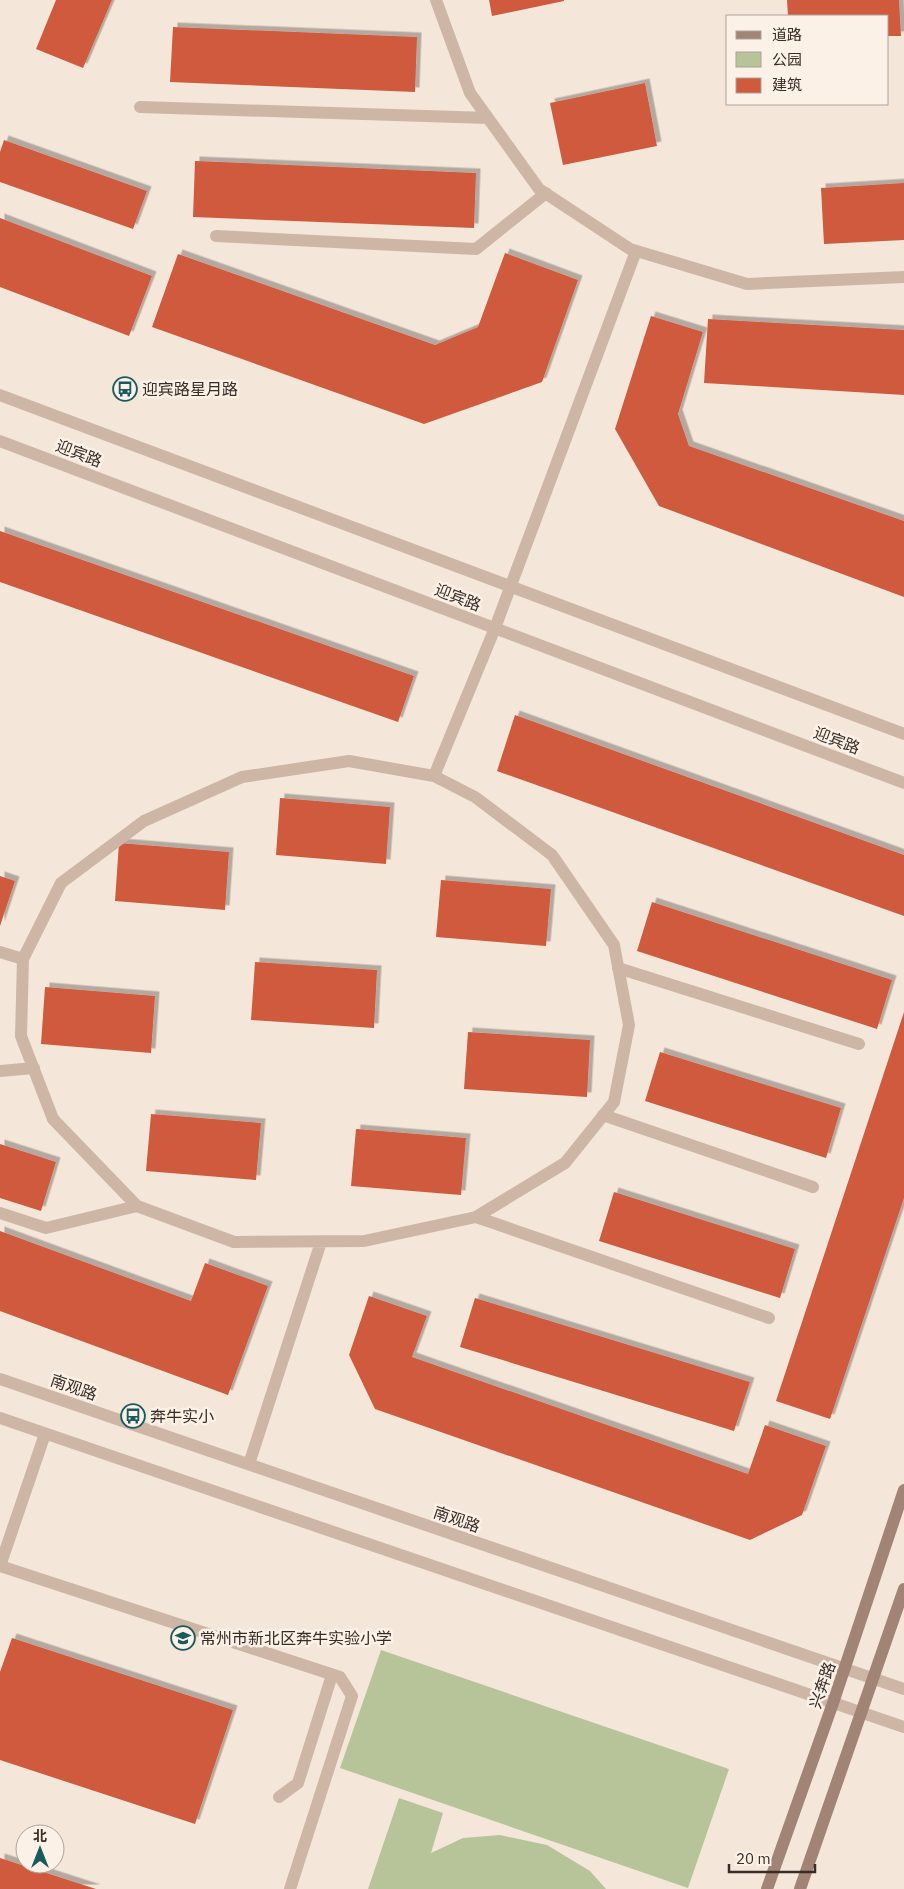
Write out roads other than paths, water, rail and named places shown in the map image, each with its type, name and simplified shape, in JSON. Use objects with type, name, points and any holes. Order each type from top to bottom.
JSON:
[{"type":"main road","name":"兴奔路","points":[[767,1889],[833,1702],[904,1490]]},
{"type":"main road","points":[[800,1889],[904,1589]]},
{"type":"street","points":[[436,0],[470,94],[539,189],[630,249],[747,284],[904,277]]},
{"type":"street","points":[[140,107],[488,118]]},
{"type":"street","points":[[216,236],[476,249],[546,194]]},
{"type":"street","points":[[434,776],[495,628],[636,251]]},
{"type":"street","name":"迎宾路","points":[[0,395],[904,734]]},
{"type":"street","name":"迎宾路","points":[[0,441],[904,783]]},
{"type":"street","points":[[349,761],[434,776],[475,796],[552,855],[614,945],[629,1025],[614,1102],[564,1164],[476,1217],[364,1241],[234,1242],[137,1206],[54,1119],[22,1036],[23,959],[61,883],[144,821],[242,777],[349,761]]},
{"type":"street","points":[[0,952],[23,959]]},
{"type":"street","points":[[618,968],[859,1044]]},
{"type":"street","points":[[0,1071],[34,1068]]},
{"type":"street","points":[[603,1115],[813,1186]]},
{"type":"street","points":[[0,1213],[46,1228],[137,1206]]},
{"type":"street","points":[[476,1217],[769,1318]]},
{"type":"street","points":[[249,1464],[321,1242]]},
{"type":"street","name":"南观路","points":[[0,1379],[904,1689]]},
{"type":"street","points":[[0,1418],[904,1727]]},
{"type":"street","points":[[45,1434],[0,1566],[340,1677],[352,1696],[290,1889]]},
{"type":"street","points":[[279,1797],[298,1783],[332,1675]]},
{"type":"place","name":"迎宾路星月路","points":[[125,389]]},
{"type":"place","name":"奔牛实小","points":[[133,1416]]},
{"type":"place","name":"常州市新北区奔牛实验小学","points":[[183,1638]]}]
